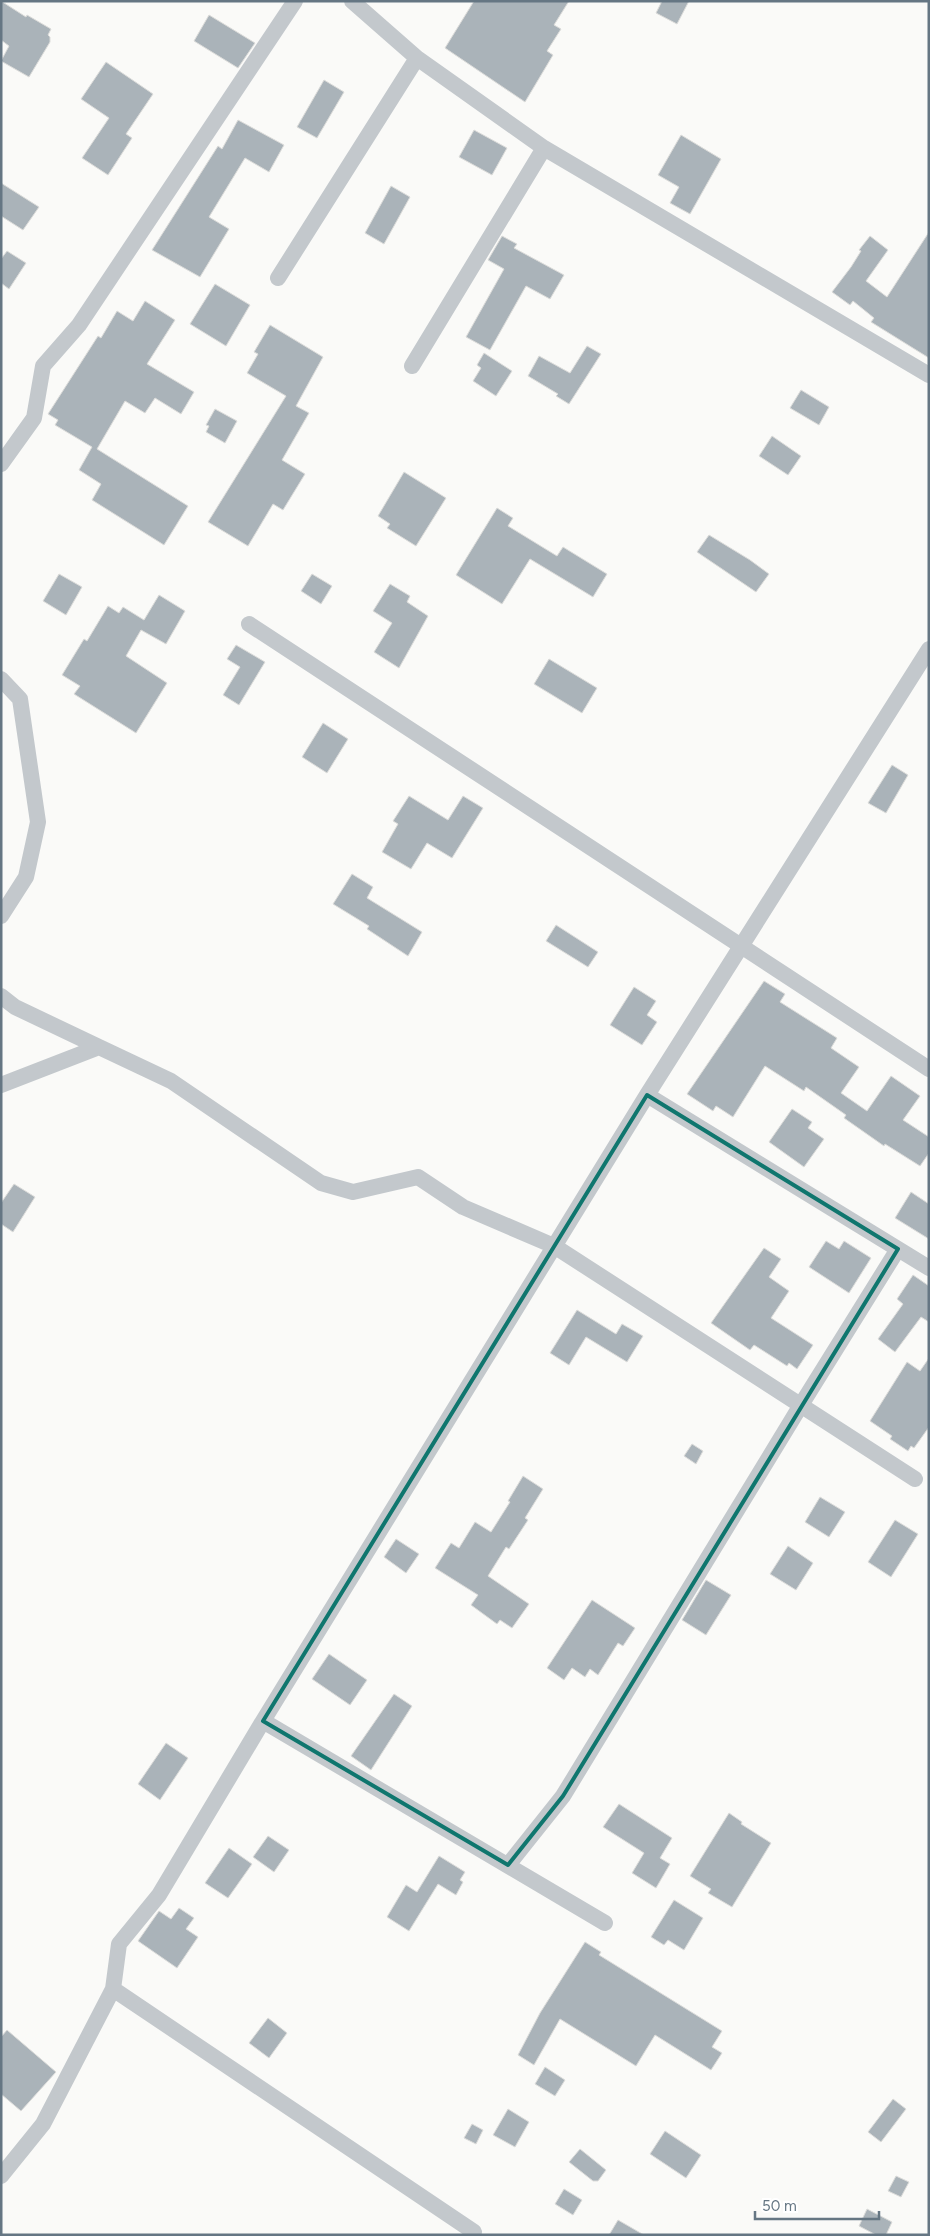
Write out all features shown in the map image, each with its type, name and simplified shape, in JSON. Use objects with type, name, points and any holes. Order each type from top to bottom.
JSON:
[{"type":"street","points":[[1,464],[34,418],[43,366],[80,325],[295,1]]},
{"type":"street","points":[[352,1],[417,58],[544,148],[929,375]]},
{"type":"street","points":[[278,278],[417,58]]},
{"type":"street","points":[[412,366],[544,148]]},
{"type":"street","points":[[250,624],[929,1069]]},
{"type":"street","points":[[1,2176],[43,2124],[113,1989],[119,1944],[159,1895],[263,1721],[647,1095],[929,649]]},
{"type":"street","points":[[1,679],[20,699],[38,822],[26,877],[1,916]]},
{"type":"street","points":[[1,996],[15,1007],[171,1081],[321,1183],[353,1192],[418,1176],[463,1207],[554,1246],[915,1478]]},
{"type":"street","points":[[1,1085],[99,1046]]},
{"type":"street","points":[[647,1095],[929,1268]]},
{"type":"street","points":[[508,1865],[563,1796],[898,1249]]},
{"type":"street","points":[[263,1721],[605,1923]]},
{"type":"street","points":[[113,1989],[474,2232]]},
{"type":"highlighted area","points":[[647,1095],[898,1249],[563,1796],[508,1865],[263,1721]]},
{"type":"building","points":[[1,1],[26,17],[27,15],[51,29],[48,35],[50,42],[29,77],[1,61],[9,46],[1,40]]},
{"type":"building","points":[[474,1],[569,1],[554,25],[561,29],[547,51],[553,55],[525,102],[445,48]]},
{"type":"building","points":[[662,1],[689,1],[677,24],[656,13]]},
{"type":"building","points":[[209,15],[255,43],[238,68],[194,41]]},
{"type":"building","points":[[106,62],[153,94],[126,134],[132,138],[108,175],[82,158],[109,118],[81,99]]},
{"type":"building","points":[[324,80],[344,92],[317,138],[297,127]]},
{"type":"building","points":[[238,120],[284,145],[269,172],[245,158],[209,217],[229,229],[200,277],[152,250],[218,146],[222,149]]},
{"type":"building","points":[[474,130],[507,148],[492,175],[459,157]]},
{"type":"building","points":[[681,135],[721,159],[690,214],[670,203],[679,187],[658,175]]},
{"type":"building","points":[[1,183],[39,207],[23,230],[1,216]]},
{"type":"building","points":[[391,186],[410,197],[384,244],[365,233]]},
{"type":"building","points":[[929,232],[929,358],[871,322],[874,318],[853,301],[850,305],[832,292],[851,267],[861,251],[859,250],[870,236],[888,250],[866,281],[887,297]]},
{"type":"building","points":[[502,236],[517,244],[514,248],[564,275],[550,299],[526,286],[490,350],[466,337],[504,269],[488,260]]},
{"type":"building","points":[[7,251],[26,263],[9,289],[1,283],[1,259]]},
{"type":"building","points":[[215,284],[250,305],[226,346],[190,324]]},
{"type":"building","points":[[145,301],[175,320],[147,364],[194,392],[181,414],[155,398],[145,413],[125,401],[97,449],[188,506],[164,545],[92,500],[101,484],[79,470],[92,447],[55,425],[58,420],[48,414],[98,336],[101,338],[117,311],[133,321]]},
{"type":"building","points":[[270,325],[323,357],[296,406],[309,413],[282,460],[305,474],[283,510],[273,504],[248,546],[208,522],[286,396],[247,373],[258,354],[254,352]]},
{"type":"building","points":[[587,346],[601,354],[569,404],[556,396],[558,394],[528,376],[539,356],[570,373]]},
{"type":"building","points":[[484,353],[512,371],[496,396],[473,381],[481,368],[477,365]]},
{"type":"building","points":[[801,390],[829,407],[819,425],[790,408]]},
{"type":"building","points":[[215,409],[237,421],[225,443],[206,432],[209,426],[206,425]]},
{"type":"building","points":[[772,436],[801,456],[788,475],[759,456]]},
{"type":"building","points":[[404,472],[446,498],[416,546],[387,528],[390,524],[378,516]]},
{"type":"building","points":[[497,508],[513,518],[508,526],[557,556],[563,547],[607,574],[593,597],[530,559],[502,604],[456,575]]},
{"type":"building","points":[[709,535],[769,574],[756,592],[697,552]]},
{"type":"building","points":[[59,574],[82,587],[66,615],[43,601]]},
{"type":"building","points":[[312,574],[332,586],[321,604],[301,591]]},
{"type":"building","points":[[390,584],[410,596],[407,602],[428,616],[399,668],[374,652],[392,623],[373,611]]},
{"type":"building","points":[[159,595],[185,611],[166,644],[141,630],[126,656],[167,683],[136,733],[74,694],[80,686],[62,675],[84,639],[87,641],[108,606],[119,613],[123,607],[144,620]]},
{"type":"building","points":[[236,645],[265,662],[239,705],[223,695],[240,667],[227,659]]},
{"type":"building","points":[[549,659],[597,688],[582,713],[534,684]]},
{"type":"building","points":[[323,723],[348,739],[327,773],[302,757]]},
{"type":"building","points":[[892,765],[908,775],[886,813],[868,803]]},
{"type":"building","points":[[409,796],[448,820],[463,796],[483,808],[452,858],[427,843],[411,869],[382,852],[398,824],[393,821]]},
{"type":"building","points":[[352,874],[373,887],[367,898],[422,932],[408,956],[367,929],[369,926],[333,904]]},
{"type":"building","points":[[556,925],[598,952],[588,967],[546,941]]},
{"type":"building","points":[[764,981],[785,994],[780,1002],[837,1038],[831,1048],[859,1067],[841,1093],[867,1111],[891,1076],[920,1096],[903,1120],[929,1137],[929,1153],[920,1166],[885,1144],[884,1146],[844,1118],[846,1115],[806,1087],[804,1091],[765,1066],[733,1117],[716,1106],[713,1111],[687,1094]]},
{"type":"building","points":[[634,987],[656,1001],[647,1015],[657,1022],[642,1045],[610,1025]]},
{"type":"building","points":[[792,1109],[812,1122],[808,1128],[824,1139],[804,1167],[769,1142]]},
{"type":"building","points":[[14,1184],[35,1197],[13,1232],[1,1224],[1,1203]]},
{"type":"building","points":[[911,1192],[929,1204],[929,1239],[895,1218]]},
{"type":"building","points":[[826,1241],[839,1249],[844,1241],[871,1258],[849,1293],[809,1267]]},
{"type":"building","points":[[764,1248],[781,1259],[769,1277],[789,1291],[771,1318],[813,1345],[797,1369],[789,1363],[787,1366],[754,1345],[750,1350],[711,1323]]},
{"type":"building","points":[[913,1275],[929,1286],[929,1322],[921,1317],[895,1352],[878,1339],[903,1304],[897,1299]]},
{"type":"building","points":[[577,1310],[616,1334],[622,1324],[643,1336],[627,1362],[586,1337],[569,1365],[550,1353]]},
{"type":"building","points":[[929,1358],[929,1427],[914,1448],[911,1446],[908,1451],[890,1439],[892,1436],[870,1421],[907,1362],[920,1371]]},
{"type":"building","points":[[692,1444],[703,1451],[696,1464],[684,1456]]},
{"type":"building","points":[[523,1476],[543,1489],[525,1518],[528,1520],[509,1549],[506,1547],[488,1576],[529,1604],[512,1628],[500,1620],[497,1624],[471,1605],[478,1595],[435,1568],[451,1543],[459,1548],[475,1522],[491,1532],[510,1502],[508,1501]]},
{"type":"building","points":[[820,1497],[845,1512],[829,1537],[805,1522]]},
{"type":"building","points":[[895,1520],[918,1534],[891,1577],[868,1562]]},
{"type":"building","points":[[396,1539],[419,1554],[406,1573],[384,1557]]},
{"type":"building","points":[[788,1546],[813,1563],[796,1590],[770,1574]]},
{"type":"building","points":[[706,1580],[731,1595],[706,1635],[682,1620]]},
{"type":"building","points":[[592,1600],[635,1628],[623,1646],[618,1643],[598,1675],[590,1669],[585,1677],[572,1668],[564,1680],[547,1668]]},
{"type":"building","points":[[329,1654],[367,1680],[350,1705],[312,1679]]},
{"type":"building","points":[[394,1694],[412,1706],[371,1770],[351,1756]]},
{"type":"building","points":[[166,1743],[188,1758],[160,1800],[138,1784]]},
{"type":"building","points":[[619,1804],[672,1838],[660,1858],[670,1864],[656,1888],[632,1873],[644,1853],[603,1827]]},
{"type":"building","points":[[729,1813],[742,1822],[741,1824],[771,1843],[732,1907],[708,1893],[711,1889],[690,1876]]},
{"type":"building","points":[[268,1836],[289,1850],[274,1872],[253,1857]]},
{"type":"building","points":[[229,1848],[252,1864],[228,1898],[205,1883]]},
{"type":"building","points":[[439,1856],[465,1872],[460,1880],[463,1882],[456,1895],[438,1884],[409,1931],[387,1917],[406,1885],[417,1892]]},
{"type":"building","points":[[674,1900],[703,1918],[684,1950],[668,1940],[664,1945],[651,1937]]},
{"type":"building","points":[[179,1908],[194,1918],[186,1929],[198,1937],[177,1968],[138,1941],[159,1911],[171,1919]]},
{"type":"building","points":[[585,1942],[601,1952],[599,1955],[722,2031],[712,2047],[722,2053],[711,2070],[655,2035],[636,2066],[560,2019],[534,2065],[518,2055],[540,2013]]},
{"type":"building","points":[[268,2018],[287,2033],[269,2058],[249,2043]]},
{"type":"building","points":[[7,2030],[56,2072],[21,2111],[1,2094],[1,2037]]},
{"type":"building","points":[[545,2067],[565,2080],[555,2096],[535,2084]]},
{"type":"building","points":[[893,2099],[906,2109],[881,2142],[868,2132]]},
{"type":"building","points":[[508,2109],[529,2122],[515,2147],[493,2135]]},
{"type":"building","points":[[472,2124],[483,2130],[476,2144],[464,2138]]},
{"type":"building","points":[[665,2131],[701,2155],[686,2178],[650,2154]]},
{"type":"building","points":[[580,2149],[606,2170],[598,2181],[593,2181],[569,2162]]},
{"type":"building","points":[[896,2176],[909,2182],[901,2197],[888,2191]]},
{"type":"building","points":[[564,2189],[582,2200],[573,2215],[555,2204]]},
{"type":"building","points":[[867,2209],[892,2222],[886,2235],[876,2235],[859,2226]]},
{"type":"building","points":[[618,2220],[644,2235],[609,2235]]}]
